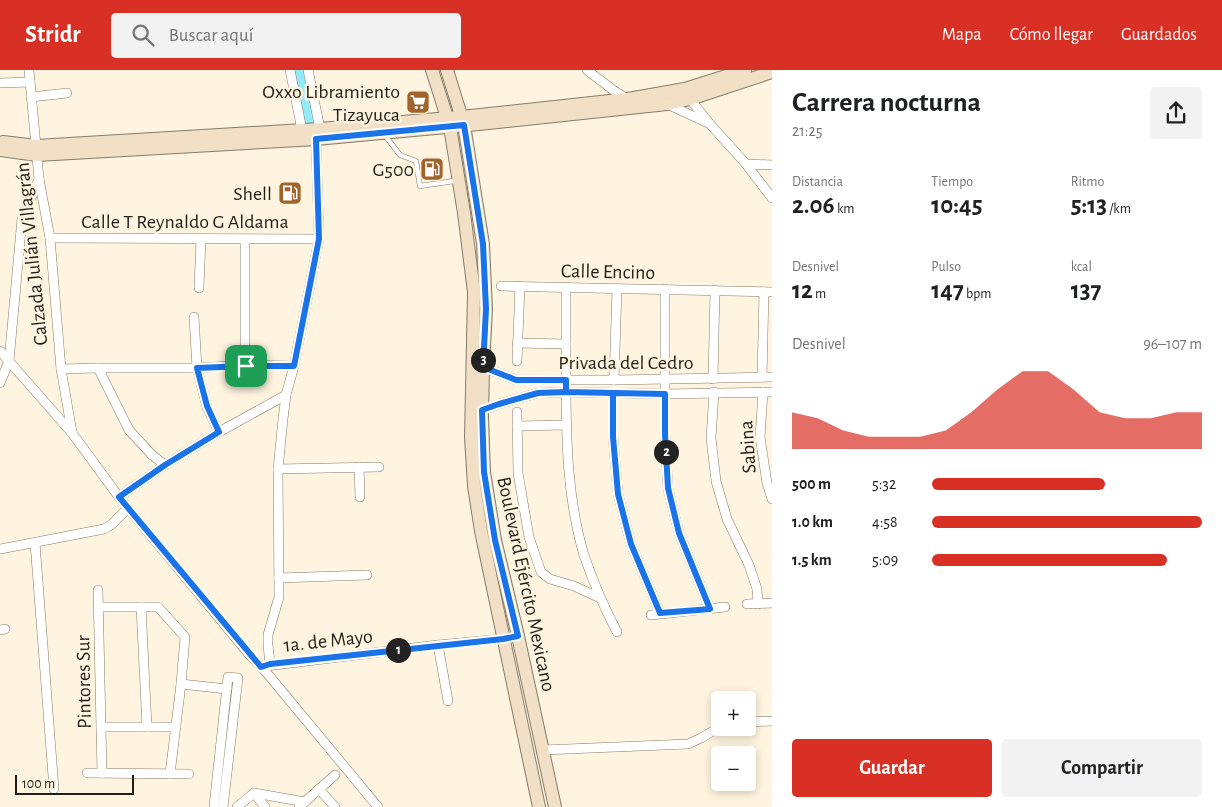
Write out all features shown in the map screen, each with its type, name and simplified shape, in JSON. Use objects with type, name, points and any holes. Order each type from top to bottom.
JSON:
[{"type":"main road","name":"Boulevard Ejército Mexicano","points":[[432,70],[449,122],[474,292],[471,437],[474,486],[480,531],[539,807]]},
{"type":"main road","name":"Boulevard Ejército Mexicano","points":[[447,70],[462,121],[483,244],[486,309],[482,410],[484,472],[495,540],[555,807]]},
{"type":"main road","points":[[462,121],[628,99],[685,89],[745,70]]},
{"type":"main road","points":[[0,150],[37,150],[318,134],[668,104],[772,72]]},
{"type":"main road","points":[[0,142],[37,150],[302,130],[318,134],[383,133],[449,122]]},
{"type":"street","name":"Calzada Julián Villagrán","points":[[29,70],[39,180],[50,238],[61,369],[72,433]]},
{"type":"street","points":[[290,70],[302,130]]},
{"type":"street","points":[[266,666],[268,635],[280,597],[278,469],[286,395],[294,366],[319,239],[318,134],[308,70]]},
{"type":"street","points":[[587,70],[628,99]]},
{"type":"street","points":[[0,83],[30,82]]},
{"type":"street","points":[[31,97],[67,93]]},
{"type":"street","points":[[690,98],[772,198]]},
{"type":"street","points":[[668,104],[710,124]]},
{"type":"street","points":[[746,164],[772,165]]},
{"type":"street","points":[[0,383],[9,361],[22,218],[39,180]]},
{"type":"street","name":"Calle T Reynaldo G Aldama","points":[[50,238],[319,239]]},
{"type":"street","points":[[199,288],[201,239]]},
{"type":"street","points":[[245,239],[246,366]]},
{"type":"street","name":"Calle Encino","points":[[501,286],[768,292],[767,377]]},
{"type":"street","points":[[517,361],[520,286]]},
{"type":"street","points":[[566,287],[566,392]]},
{"type":"street","points":[[614,380],[616,289]]},
{"type":"street","points":[[665,289],[665,434],[668,488],[679,533],[710,609]]},
{"type":"street","points":[[713,379],[715,290]]},
{"type":"street","points":[[194,317],[197,368],[207,406],[219,432]]},
{"type":"street","points":[[517,343],[566,344]]},
{"type":"street","points":[[0,350],[72,433],[128,508],[266,666],[378,807]]},
{"type":"street","points":[[61,369],[294,366]]},
{"type":"street","name":"Privada del Cedro","points":[[483,367],[516,380],[767,377]]},
{"type":"street","points":[[98,368],[129,430],[152,455],[165,465]]},
{"type":"street","points":[[516,380],[516,398]]},
{"type":"street","points":[[538,380],[538,393]]},
{"type":"street","name":"Privada del Cedro","points":[[566,392],[568,472],[574,509],[584,555],[600,598],[617,632]]},
{"type":"street","points":[[714,392],[711,438],[716,480],[727,519],[749,565],[757,589],[758,604]]},
{"type":"street","name":"Privada del Cedro","points":[[482,410],[516,398],[538,393],[665,394],[768,392]]},
{"type":"street","name":"Sabina","points":[[768,392],[760,437],[767,483],[772,499]]},
{"type":"street","points":[[613,393],[613,437],[618,494],[631,544],[655,614],[725,607]]},
{"type":"street","points":[[119,497],[165,465],[219,432],[286,395]]},
{"type":"street","points":[[517,412],[518,473],[529,537],[541,572],[550,579],[574,586],[600,598]]},
{"type":"street","points":[[517,426],[566,425]]},
{"type":"street","points":[[359,467],[360,497]]},
{"type":"street","points":[[278,469],[379,468]]},
{"type":"street","points":[[0,549],[104,529],[111,525],[128,508]]},
{"type":"street","points":[[35,543],[54,789]]},
{"type":"street","points":[[279,578],[367,574]]},
{"type":"street","name":"Pintores Sur","points":[[98,590],[102,773]]},
{"type":"street","points":[[747,604],[772,603]]},
{"type":"street","points":[[99,607],[158,607],[185,637],[170,774]]},
{"type":"street","points":[[141,607],[146,727]]},
{"type":"street","name":"1a. de Mayo","points":[[266,666],[518,636]]},
{"type":"street","points":[[438,645],[448,701]]},
{"type":"street","points":[[228,677],[238,678],[218,807],[228,677]]},
{"type":"street","points":[[181,684],[227,689]]},
{"type":"street","points":[[756,721],[772,720]]},
{"type":"street","points":[[101,727],[176,727]]},
{"type":"street","points":[[543,750],[688,744],[711,732]]},
{"type":"street","points":[[87,773],[189,774]]},
{"type":"street","points":[[254,793],[302,804],[335,776]]},
{"type":"street","points":[[320,790],[335,807]]},
{"type":"street","points":[[237,807],[254,793]]},
{"type":"street","points":[[254,793],[265,807]]},
{"type":"lane","points":[[383,133],[400,155],[416,161],[420,186],[454,181],[459,184]]},
{"type":"waterway","points":[[296,70],[307,122]]},
{"type":"place","name":"Oxxo Libramiento Tizayuca","points":[[418,102]]},
{"type":"place","name":"G500","points":[[432,169]]},
{"type":"place","name":"Shell","points":[[290,193]]},
{"type":"route","points":[[246,366],[197,368],[207,406],[219,432],[165,465],[119,497],[261,667],[270,664],[518,636],[495,540],[484,472],[482,410],[516,398],[538,393],[566,392],[665,394],[668,488],[679,533],[710,609],[660,613],[631,544],[618,494],[613,437],[613,393],[566,392],[566,380],[516,380],[483,367],[486,309],[483,244],[464,125],[316,139],[319,239],[294,366],[246,366]]}]
